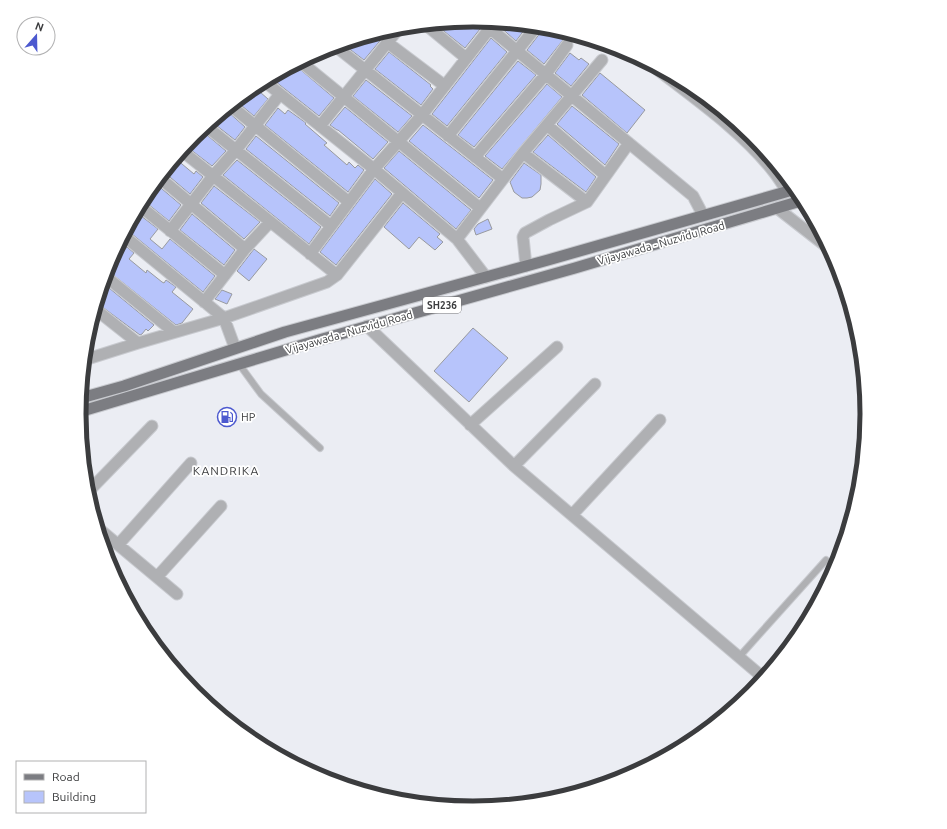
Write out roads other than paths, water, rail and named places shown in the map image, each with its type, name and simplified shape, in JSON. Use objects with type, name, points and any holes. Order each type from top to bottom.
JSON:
[{"type":"main road","name":"Vijayawada - Nuzvidu Road","points":[[87,396],[124,386],[234,345],[486,277],[526,261],[790,191]]},
{"type":"main road","name":"Vijayawada - Nuzvidu Road","points":[[86,410],[367,326],[575,268],[798,202]]},
{"type":"street","points":[[310,254],[374,169],[399,143],[422,115],[489,28]]},
{"type":"street","points":[[494,28],[517,50],[693,196],[703,215]]},
{"type":"street","points":[[431,29],[466,58]]},
{"type":"street","points":[[448,136],[533,31]]},
{"type":"street","points":[[320,126],[394,35]]},
{"type":"street","points":[[388,43],[445,86]]},
{"type":"street","points":[[475,157],[546,74],[567,45]]},
{"type":"street","points":[[343,50],[365,70],[503,179]]},
{"type":"street","points":[[457,239],[523,153],[602,60]]},
{"type":"street","points":[[305,65],[480,208]]},
{"type":"street","points":[[675,84],[726,124],[756,152],[781,179]]},
{"type":"street","points":[[269,85],[374,169],[457,239],[486,277]]},
{"type":"street","points":[[170,231],[213,176],[256,126],[280,94]]},
{"type":"street","points":[[235,109],[349,202]]},
{"type":"street","points":[[547,125],[605,174]]},
{"type":"street","points":[[211,130],[331,226]]},
{"type":"street","points":[[526,261],[523,237],[525,233],[529,229],[587,202],[605,174],[629,143]]},
{"type":"street","points":[[523,153],[587,202]]},
{"type":"street","points":[[186,154],[337,276]]},
{"type":"street","points":[[164,181],[245,249]]},
{"type":"street","points":[[90,358],[174,332],[226,322],[327,282],[337,276],[402,194]]},
{"type":"street","points":[[777,208],[820,242]]},
{"type":"street","points":[[145,210],[225,275]]},
{"type":"street","points":[[204,302],[245,249],[270,222]]},
{"type":"street","points":[[128,239],[226,322],[234,345]]},
{"type":"street","points":[[110,280],[174,332]]},
{"type":"street","points":[[100,312],[138,342]]},
{"type":"street","points":[[367,326],[514,466],[760,675]]},
{"type":"street","points":[[470,425],[557,347]]},
{"type":"street","points":[[514,466],[595,384]]},
{"type":"street","points":[[572,515],[660,420]]},
{"type":"street","points":[[93,487],[152,426]]},
{"type":"street","points":[[118,545],[191,463]]},
{"type":"street","points":[[157,577],[221,506]]},
{"type":"street","points":[[105,534],[177,594]]},
{"type":"lane","points":[[239,364],[261,394],[320,448]]},
{"type":"lane","points":[[739,657],[826,560]]},
{"type":"place","name":"HP","points":[[227,417]]},
{"type":"district","name":"KANDRIKA","points":[[226,471]]}]
